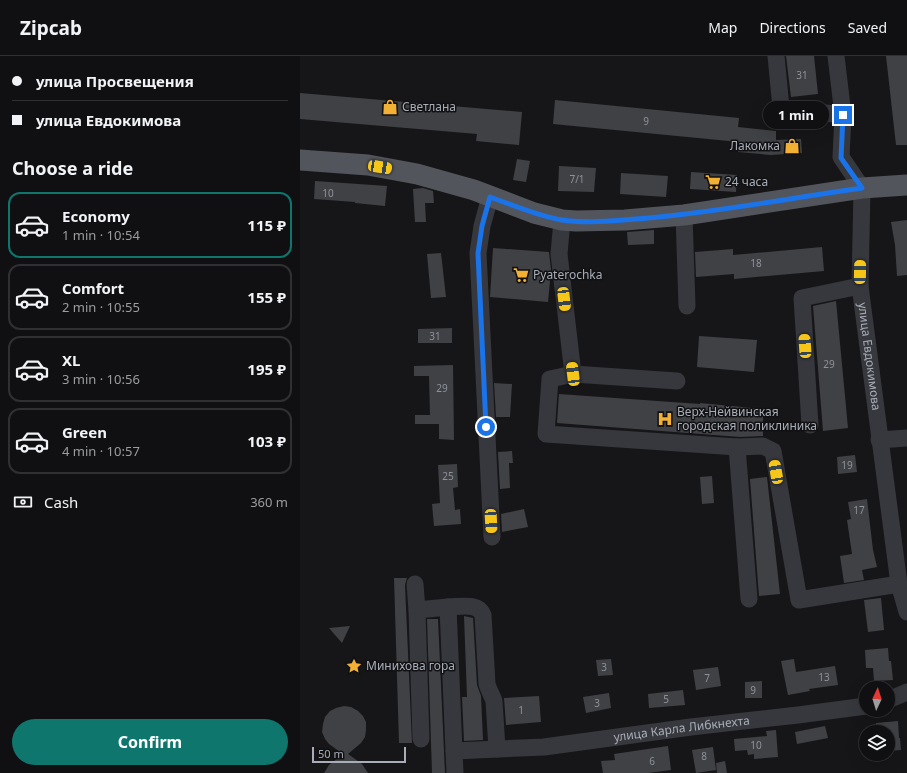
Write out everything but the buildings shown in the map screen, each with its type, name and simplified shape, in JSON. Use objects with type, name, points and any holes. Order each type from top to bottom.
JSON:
[{"type":"main road","points":[[300,160],[338,162],[393,168],[445,181],[534,213],[562,220],[576,221],[625,220],[684,215],[862,188],[907,185]]},
{"type":"street","points":[[776,56],[781,108],[843,115]]},
{"type":"street","points":[[836,56],[843,115],[841,158],[862,188]]},
{"type":"street","name":"улица Евдокимова","points":[[862,188],[860,286],[899,584],[907,612]]},
{"type":"street","points":[[490,197],[482,226],[478,253],[492,537]]},
{"type":"street","points":[[684,215],[687,306]]},
{"type":"street","points":[[562,220],[559,254],[573,374]]},
{"type":"street","points":[[810,425],[802,298],[860,286]]},
{"type":"street","points":[[677,381],[573,374],[550,379],[546,434],[737,447],[763,446],[773,451],[799,600],[899,584]]},
{"type":"street","points":[[879,440],[907,438]]},
{"type":"street","points":[[737,447],[749,599]]},
{"type":"street","points":[[415,584],[421,739]]},
{"type":"street","points":[[417,610],[474,606],[481,611],[484,620],[487,684],[494,701],[497,749]]},
{"type":"street","points":[[448,607],[455,773]]},
{"type":"street","points":[[895,697],[907,692]]},
{"type":"street","name":"улица Карла Либкнехта","points":[[454,751],[544,748],[676,729],[859,707]]},
{"type":"place","name":"Светлана","points":[[390,107]]},
{"type":"place","name":"Лакомка","points":[[792,146]]},
{"type":"place","name":"24 часа","points":[[713,182]]},
{"type":"place","name":"Pyaterochka","points":[[521,275]]},
{"type":"place","name":"Верх-Нейвинская городская поликлиника","points":[[665,419]]},
{"type":"place","name":"Минихова гора","points":[[354,666]]},
{"type":"route","points":[[486,427],[478,253],[482,226],[490,197],[534,213],[562,220],[625,220],[684,215],[862,188],[841,158],[843,115]]}]
